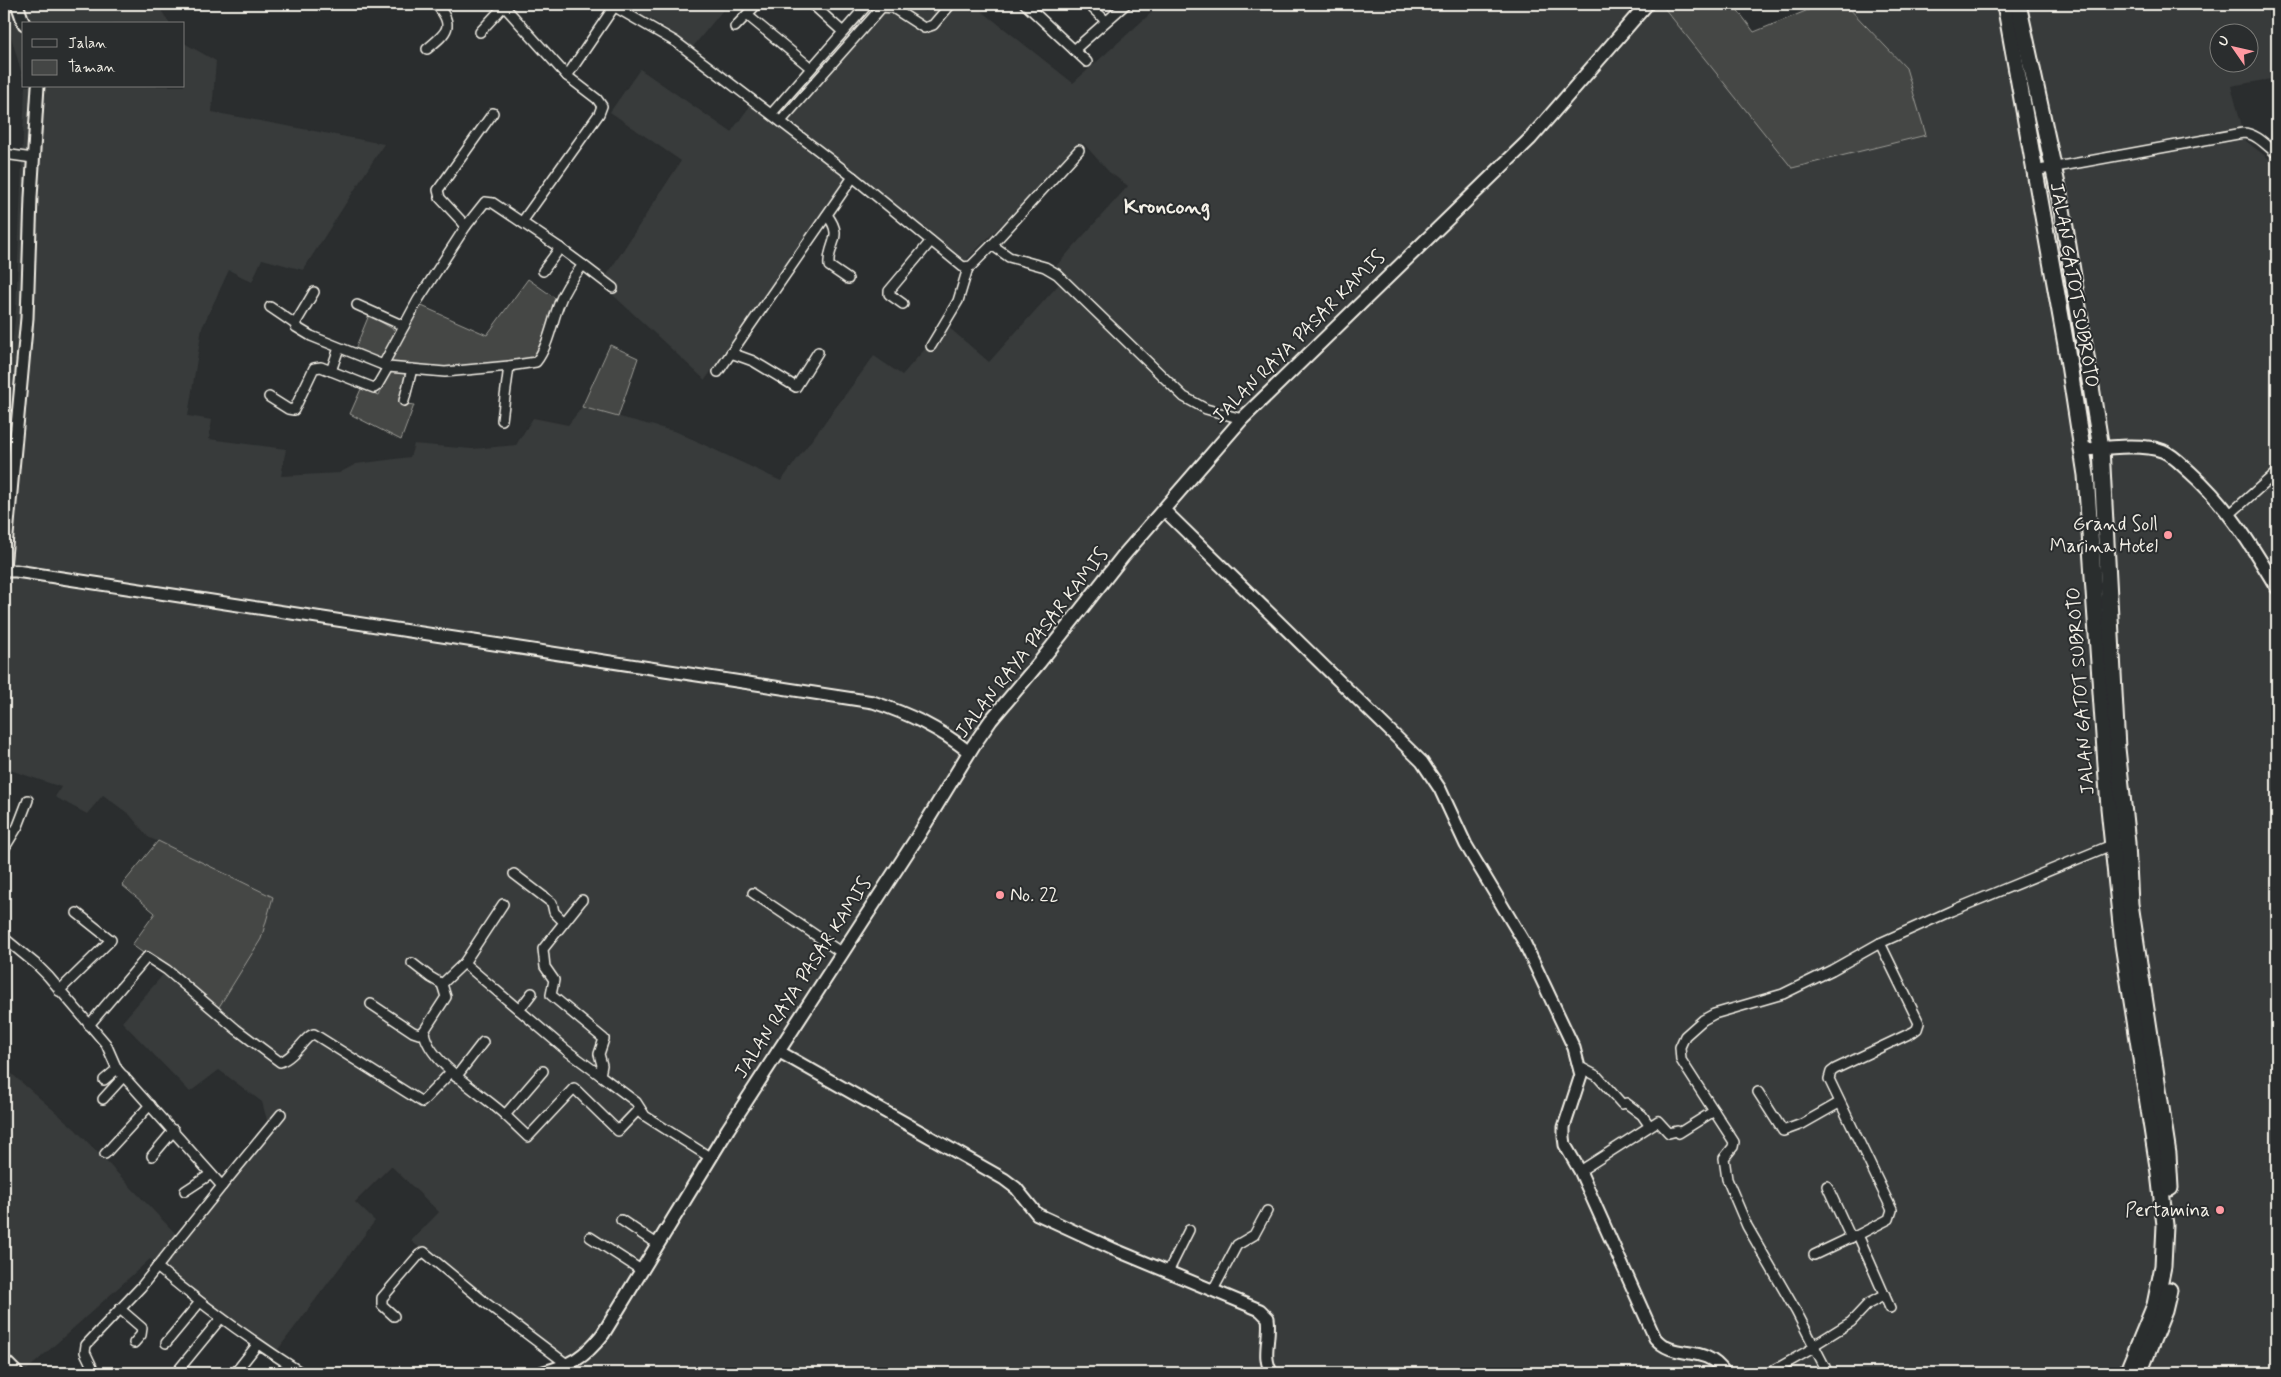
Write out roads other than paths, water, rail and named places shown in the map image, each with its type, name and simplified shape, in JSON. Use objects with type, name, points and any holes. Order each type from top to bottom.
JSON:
[{"type":"highway","name":"JALAN GATOT SUBROTO","points":[[2005,4],[2066,345],[2082,450],[2097,612],[2109,808],[2121,843]]},
{"type":"highway","name":"JALAN GATOT SUBROTO","points":[[2018,4],[2061,204],[2100,448],[2117,748],[2123,944],[2136,986],[2153,1102],[2174,1222],[2173,1270],[2164,1311],[2139,1373]]},
{"type":"highway","name":"JALAN GATOT SUBROTO","points":[[2126,1373],[2155,1305],[2164,1266],[2165,1225],[2162,1155]]},
{"type":"main road","name":"JALAN RAYA PASAR KAMIS","points":[[542,1373],[568,1365],[592,1348],[614,1316],[778,1051],[969,752],[991,720],[1039,663],[1123,556],[1164,510],[1211,452],[1242,419],[1334,326],[1530,139],[1647,4]]},
{"type":"main road","points":[[2082,450],[2145,448],[2163,451],[2203,483],[2230,514],[2248,539],[2277,588]]},
{"type":"street","points":[[17,4],[23,22]]},
{"type":"street","points":[[427,49],[440,39],[446,30],[448,22],[446,16],[436,4]]},
{"type":"street","points":[[735,27],[757,4]]},
{"type":"street","points":[[812,4],[843,32]]},
{"type":"street","points":[[772,113],[868,4]]},
{"type":"street","points":[[782,121],[882,7],[894,8],[919,26],[928,28],[951,4]]},
{"type":"street","points":[[1025,4],[1087,62]]},
{"type":"street","points":[[1088,4],[1106,21]]},
{"type":"street","points":[[1074,50],[1126,4]]},
{"type":"street","points":[[480,32],[503,5],[567,76],[600,103],[601,110],[522,222]]},
{"type":"street","points":[[567,76],[612,5],[676,42],[772,113],[960,266],[968,268]]},
{"type":"street","points":[[746,15],[811,68]]},
{"type":"street","points":[[38,88],[33,158],[27,318],[4,570],[236,602],[541,653],[873,702],[906,712],[936,728],[969,752]]},
{"type":"street","points":[[466,226],[440,198],[438,190],[493,113]]},
{"type":"street","points":[[2034,171],[2243,133],[2258,138],[2277,154]]},
{"type":"street","points":[[931,346],[958,301],[968,268],[992,245],[1078,150]]},
{"type":"street","points":[[10,155],[33,158]]},
{"type":"street","points":[[718,372],[853,177]]},
{"type":"street","points":[[269,397],[290,410],[295,410],[314,368],[321,367],[374,388],[377,386],[404,326],[466,226],[482,204],[488,201],[560,248],[613,288]]},
{"type":"street","points":[[827,215],[833,222],[836,235],[829,266],[848,279]]},
{"type":"street","points":[[903,304],[889,294],[889,290],[931,241]]},
{"type":"street","points":[[992,245],[1009,257],[1045,267],[1057,274],[1184,397],[1206,409],[1242,419]]},
{"type":"street","points":[[543,271],[560,248]]},
{"type":"street","points":[[270,307],[311,336],[386,366],[445,372],[533,363],[540,357],[563,293],[583,265]]},
{"type":"street","points":[[295,324],[314,292]]},
{"type":"street","points":[[357,305],[404,326]]},
{"type":"street","points":[[331,371],[339,348]]},
{"type":"street","points":[[731,353],[752,361],[796,386],[818,352]]},
{"type":"street","points":[[502,420],[509,366]]},
{"type":"street","points":[[404,401],[412,369]]},
{"type":"street","points":[[2230,514],[2277,472]]},
{"type":"street","points":[[1164,510],[1422,762],[1432,774],[1466,845],[1541,974],[1574,1048],[1580,1067],[1579,1085],[1564,1127],[1565,1145],[1580,1171],[1655,1338],[1676,1351],[1707,1356],[1717,1363],[1725,1373]]},
{"type":"street","points":[[4,849],[18,826],[28,800]]},
{"type":"street","points":[[1828,1373],[1815,1346],[1747,1226],[1727,1179],[1724,1163],[1734,1142],[1682,1060],[1680,1047],[1692,1028],[1714,1014],[1790,991],[1880,943],[1951,911],[2121,843]]},
{"type":"street","points":[[514,874],[552,903],[554,912],[564,922]]},
{"type":"street","points":[[753,893],[842,953]]},
{"type":"street","points":[[582,900],[542,951],[545,967],[554,980],[551,995],[604,1039],[599,1054],[602,1065],[600,1075]]},
{"type":"street","points":[[442,984],[464,963],[503,904]]},
{"type":"street","points":[[59,991],[111,940],[77,913]]},
{"type":"street","points":[[4,938],[37,965],[106,1044],[117,1069],[174,1130],[222,1186]]},
{"type":"street","points":[[1814,1255],[1890,1219],[1892,1212],[1830,1083],[1833,1070],[1913,1032],[1919,1025],[1880,943]]},
{"type":"street","points":[[88,1025],[147,957],[167,970],[277,1061],[283,1062],[294,1054],[309,1035],[314,1034],[422,1102],[454,1075],[483,1042]]},
{"type":"street","points":[[371,1004],[413,1032],[419,1034],[424,1030],[446,997],[442,984],[430,978],[412,963]]},
{"type":"street","points":[[464,963],[519,1010],[636,1102],[645,1116],[710,1159]]},
{"type":"street","points":[[519,1010],[532,993]]},
{"type":"street","points":[[424,1030],[430,1045],[454,1075],[505,1115],[528,1137],[574,1088],[618,1131],[638,1110],[643,1116],[710,1159]]},
{"type":"street","points":[[778,1051],[1004,1179],[1016,1188],[1037,1214],[1096,1242],[1266,1314],[1269,1324],[1266,1359],[1272,1373]]},
{"type":"street","points":[[1580,1067],[1597,1076],[1622,1104],[1626,1103],[1642,1115],[1649,1125]]},
{"type":"street","points":[[104,1080],[117,1069]]},
{"type":"street","points":[[505,1115],[543,1071]]},
{"type":"street","points":[[103,1099],[124,1076]]},
{"type":"street","points":[[1758,1092],[1783,1131],[1802,1124],[1839,1102]]},
{"type":"street","points":[[105,1154],[150,1105]]},
{"type":"street","points":[[1580,1171],[1649,1125],[1658,1121],[1669,1133],[1677,1131],[1679,1133],[1714,1111]]},
{"type":"street","points":[[95,1373],[84,1349],[157,1267],[281,1114]]},
{"type":"street","points":[[152,1156],[174,1130]]},
{"type":"street","points":[[185,1191],[211,1174]]},
{"type":"street","points":[[1827,1186],[1890,1308]]},
{"type":"street","points":[[1213,1290],[1237,1245],[1254,1235],[1267,1211]]},
{"type":"street","points":[[621,1220],[657,1244]]},
{"type":"street","points":[[1168,1272],[1189,1230]]},
{"type":"street","points":[[590,1237],[641,1270]]},
{"type":"street","points":[[394,1316],[382,1305],[382,1298],[420,1254],[424,1252],[486,1303],[568,1365]]},
{"type":"street","points":[[157,1267],[257,1345],[302,1373]]},
{"type":"street","points":[[1769,1373],[1815,1346],[1851,1322],[1868,1304],[1885,1296]]},
{"type":"street","points":[[166,1343],[200,1302]]},
{"type":"street","points":[[120,1309],[142,1328],[142,1335],[134,1343]]},
{"type":"street","points":[[180,1368],[221,1318]]},
{"type":"street","points":[[235,1373],[257,1345]]},
{"type":"street","points":[[4,1360],[16,1373]]},
{"type":"place","name":"Grand Soll Marina Hotel","points":[[2168,535]]},
{"type":"place","name":"No. 22","points":[[1000,895]]},
{"type":"place","name":"Pertamina","points":[[2220,1210]]},
{"type":"district","name":"Kroncong","points":[[1167,207]]}]
